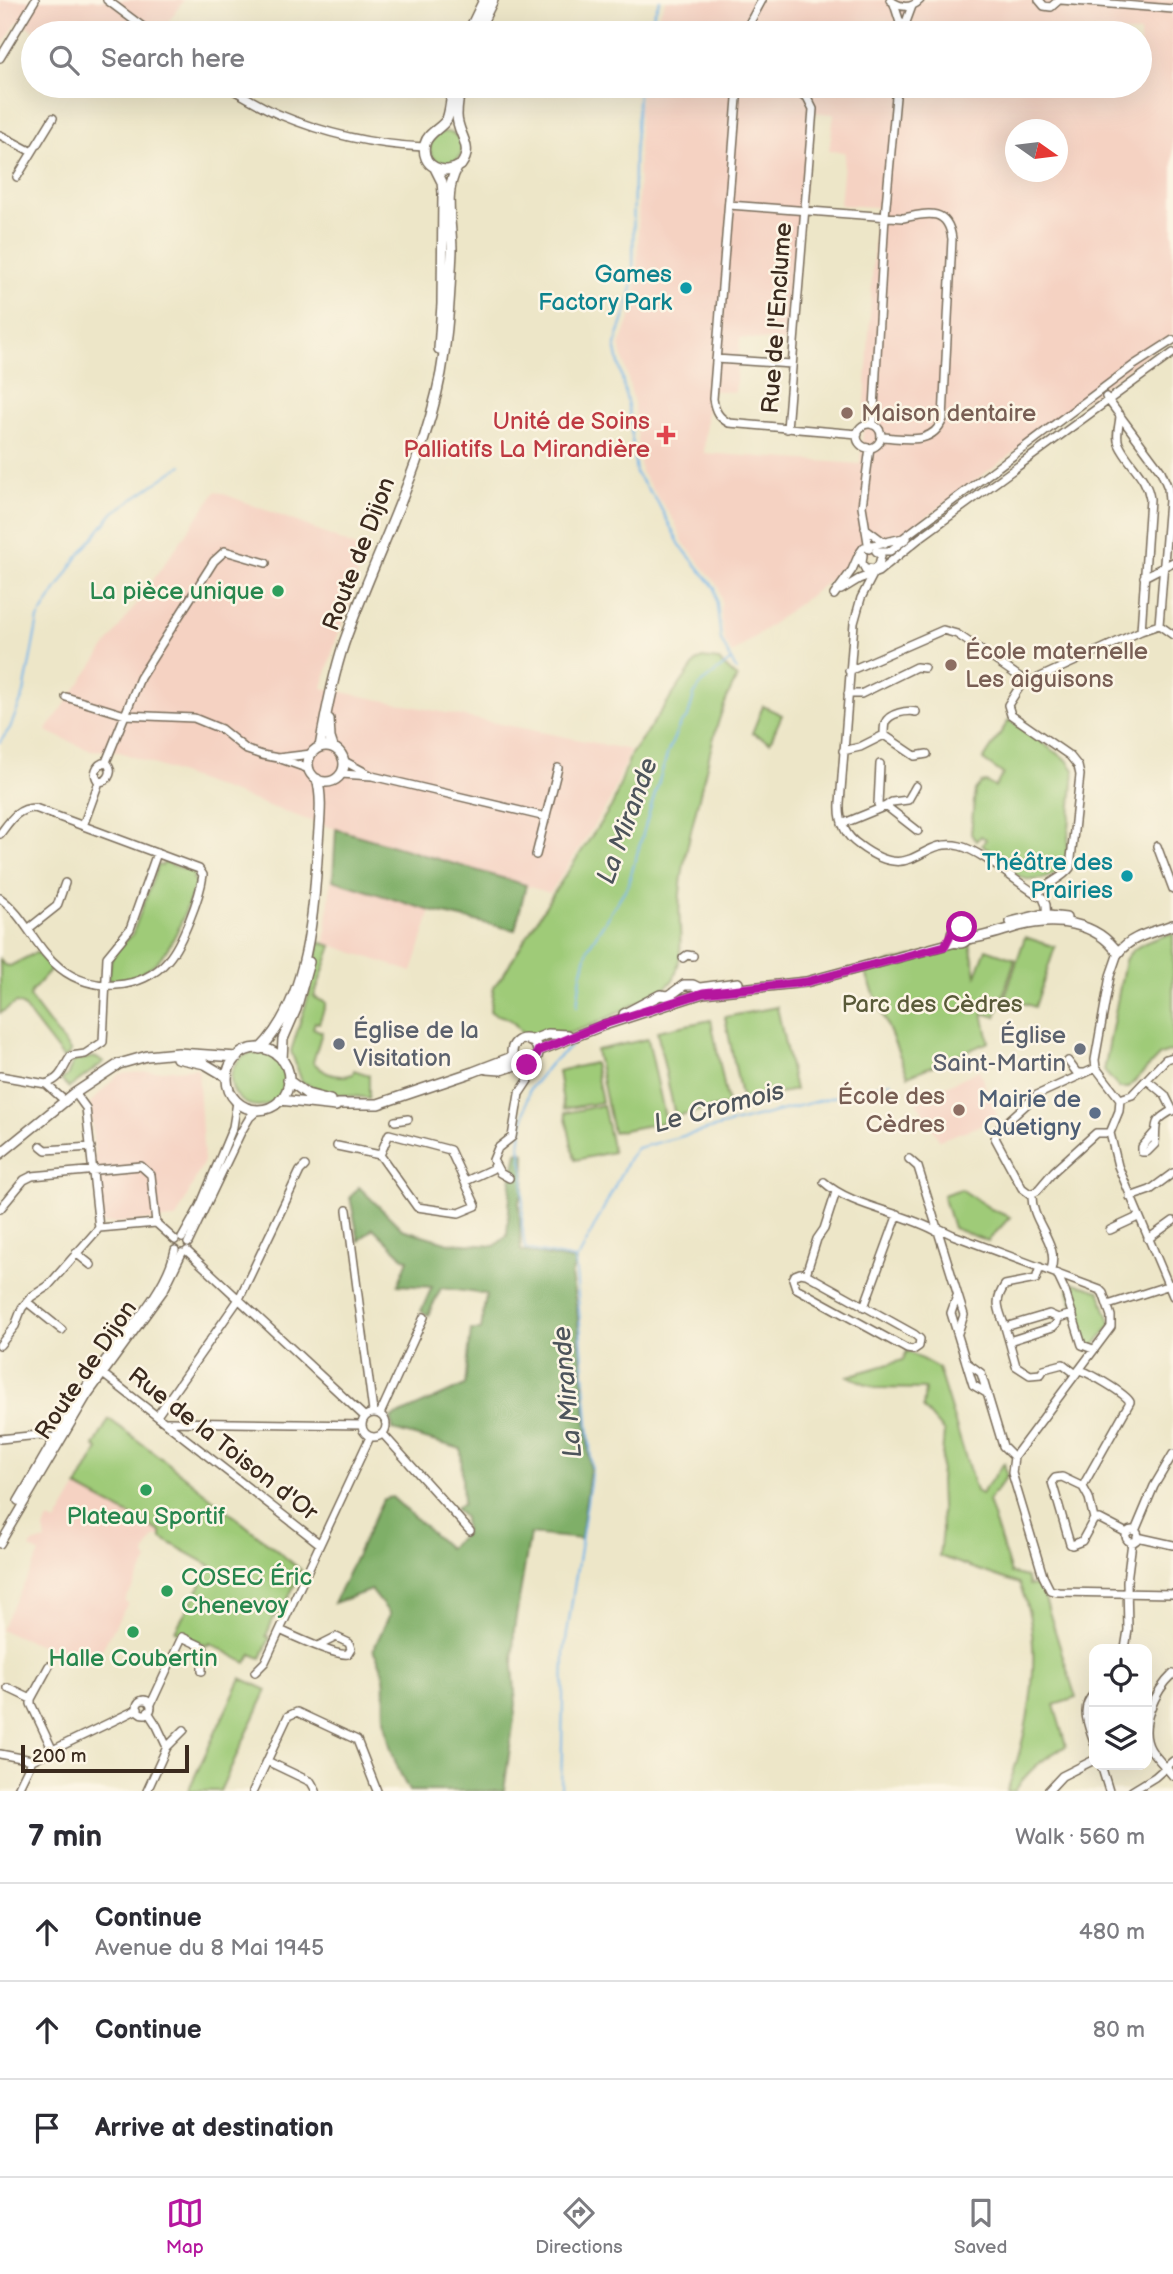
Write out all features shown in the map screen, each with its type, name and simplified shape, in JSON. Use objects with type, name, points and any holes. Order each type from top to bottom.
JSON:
[{"type":"main road","points":[[474,21],[484,0]]},
{"type":"main road","points":[[483,21],[493,0]]},
{"type":"main road","points":[[426,427],[440,342],[442,182],[425,155],[424,146],[427,139],[447,118],[451,98]]},
{"type":"main road","points":[[435,168],[446,171],[457,168],[468,152],[457,116],[459,98]]},
{"type":"main road","points":[[438,129],[446,127],[460,133]]},
{"type":"main road","name":"Route de Dijon","points":[[320,747],[334,678],[344,645],[411,473],[435,400],[447,337],[452,246],[450,191],[457,168]]},
{"type":"main road","name":"Route de Dijon","points":[[329,707],[333,747]]},
{"type":"main road","points":[[320,747],[333,747],[344,761],[341,774],[331,781],[322,782],[309,769],[308,761],[311,754],[320,747]]},
{"type":"main road","points":[[282,1060],[283,1039],[296,1009],[310,956],[319,818],[317,779]]},
{"type":"main road","points":[[319,818],[331,781]]},
{"type":"main road","points":[[260,1049],[275,1031],[298,979],[308,942],[315,890]]},
{"type":"main road","points":[[538,1051],[604,1024],[655,998],[669,996],[684,985],[693,985],[697,992],[727,983],[768,985],[806,982],[945,946],[960,937],[979,938],[1043,918],[1095,931],[1121,950],[1136,939],[1173,925]]},
{"type":"main road","points":[[516,1060],[514,1045],[521,1040],[530,1041],[548,1034],[563,1036],[583,1032]]},
{"type":"main road","points":[[280,1100],[336,1106],[378,1104],[516,1060],[531,1064],[538,1051],[530,1041]]},
{"type":"main road","points":[[260,1049],[272,1052],[282,1060],[288,1080],[286,1091],[280,1100],[272,1106],[258,1110],[249,1109],[237,1102],[230,1092],[227,1077],[230,1066],[237,1057],[247,1050],[260,1049]]},
{"type":"main road","points":[[0,1154],[75,1093],[119,1064],[147,1056],[178,1053],[237,1057]]},
{"type":"main road","points":[[147,1056],[205,1064],[227,1077]]},
{"type":"main road","points":[[288,1080],[307,1094],[337,1104]]},
{"type":"street","points":[[22,21],[35,0]]},
{"type":"street","points":[[107,0],[135,21]]},
{"type":"street","points":[[751,21],[762,0]]},
{"type":"street","points":[[892,2],[905,7],[920,0]]},
{"type":"street","points":[[1039,0],[1047,7],[1060,0],[1173,9]]},
{"type":"street","points":[[892,2],[898,21]]},
{"type":"street","points":[[906,21],[912,6]]},
{"type":"street","points":[[0,58],[21,23]]},
{"type":"street","points":[[248,98],[277,114],[322,128],[377,142],[424,146]]},
{"type":"street","points":[[737,98],[713,399],[715,409],[719,418],[729,423],[858,434]]},
{"type":"street","name":"Rue de l'Enclume","points":[[787,429],[813,109],[808,98]]},
{"type":"street","points":[[873,425],[885,216],[896,98]]},
{"type":"street","points":[[17,177],[53,118]]},
{"type":"street","points":[[0,135],[32,152]]},
{"type":"street","points":[[729,205],[903,218],[931,214],[942,217],[951,228],[943,419],[939,429],[927,438],[881,438]]},
{"type":"street","points":[[1173,342],[1106,397],[873,571],[834,594],[852,570],[862,550],[891,551],[1106,397],[1173,351]]},
{"type":"street","points":[[873,571],[861,560],[863,553],[903,538],[1126,371],[1173,342]]},
{"type":"street","points":[[716,359],[792,364]]},
{"type":"street","points":[[1106,397],[1161,471],[1168,488],[1159,625]]},
{"type":"street","points":[[1120,415],[1117,436],[1119,444],[1149,489],[1150,499],[1140,631]]},
{"type":"street","points":[[858,434],[865,425],[873,425],[880,430],[881,438],[870,448]]},
{"type":"street","points":[[858,434],[862,445],[870,448]]},
{"type":"street","points":[[870,448],[862,506],[871,549],[881,556],[857,612],[843,751],[839,810],[842,824],[854,842],[877,858],[887,861],[905,862],[948,845],[967,848],[1045,901],[1043,918]]},
{"type":"street","points":[[865,528],[886,544]]},
{"type":"street","points":[[107,762],[140,678],[214,561],[225,551],[266,563]]},
{"type":"street","points":[[1144,577],[1173,562]]},
{"type":"street","points":[[849,671],[943,629],[957,634],[1024,680],[1038,679],[1140,631],[1159,625]]},
{"type":"street","points":[[1159,625],[1173,635]]},
{"type":"street","points":[[848,694],[861,694],[916,667],[924,668]]},
{"type":"street","points":[[1024,680],[1008,705],[1011,715],[1073,759],[1080,775],[1070,868],[1064,875],[1046,884],[1037,895]]},
{"type":"street","points":[[66,697],[125,715],[194,718],[221,729],[247,750],[309,769]]},
{"type":"street","points":[[884,735],[885,723],[889,718],[907,710],[916,712]]},
{"type":"street","points":[[843,751],[860,747],[884,735]]},
{"type":"street","points":[[884,735],[915,756],[927,754]]},
{"type":"street","points":[[278,758],[311,754]]},
{"type":"street","points":[[344,761],[372,776]]},
{"type":"street","points":[[99,782],[96,769],[107,762]]},
{"type":"street","points":[[99,782],[106,780],[110,774],[107,762]]},
{"type":"street","points":[[880,764],[878,804],[918,831]]},
{"type":"street","points":[[537,855],[558,768]]},
{"type":"street","points":[[341,774],[372,776],[546,817]]},
{"type":"street","points":[[83,826],[99,782]]},
{"type":"street","points":[[842,824],[892,802],[908,800],[916,786]]},
{"type":"street","points":[[0,834],[17,813],[27,808],[37,809],[199,869],[203,875],[182,938],[169,960],[153,974],[121,985],[88,983],[62,970],[47,956],[28,929],[0,898]]},
{"type":"street","points":[[1157,846],[1173,889]]},
{"type":"street","points":[[0,1076],[46,1084],[64,1071],[71,1056],[85,1054],[103,1042],[107,957],[130,929],[157,853]]},
{"type":"street","points":[[28,929],[57,906],[65,883]]},
{"type":"street","points":[[1121,950],[1110,976],[1095,1060],[1096,1068],[1120,1099],[1119,1111],[1110,1133],[1121,1175],[1173,1296]]},
{"type":"street","points":[[683,958],[687,955],[693,956]]},
{"type":"street","points":[[1120,1099],[1132,1095],[1166,1059],[1173,1057]]},
{"type":"street","points":[[1068,1061],[1077,1073],[1085,1073]]},
{"type":"street","points":[[466,1181],[492,1169],[494,1154],[512,1137],[519,1094],[531,1076],[531,1064]]},
{"type":"street","points":[[1032,1194],[1022,1188],[996,1140],[996,1132],[1037,1095],[1096,1068]]},
{"type":"street","points":[[1147,1080],[1165,1095],[1173,1111],[1158,1119],[1154,1133]]},
{"type":"street","points":[[46,1084],[65,1101]]},
{"type":"street","points":[[75,1093],[86,1108],[99,1228]]},
{"type":"street","name":"Route de Dijon","points":[[0,1544],[59,1441],[103,1374],[164,1290],[233,1127],[237,1102]]},
{"type":"street","name":"Route de Dijon","points":[[0,1534],[74,1405],[154,1295],[241,1132],[258,1110]]},
{"type":"street","points":[[395,1121],[408,1119]]},
{"type":"street","points":[[1032,1194],[1096,1133],[1110,1133]]},
{"type":"street","points":[[337,1146],[380,1155],[417,1207],[459,1213],[476,1206],[450,1150],[389,1134],[380,1155]]},
{"type":"street","points":[[41,1146],[46,1150],[90,1147]]},
{"type":"street","points":[[909,1159],[918,1167],[957,1295],[951,1313],[966,1362],[981,1373],[1003,1446],[1014,1457]]},
{"type":"street","points":[[494,1165],[500,1173],[509,1178]]},
{"type":"street","points":[[0,1209],[24,1180],[32,1176],[141,1166],[151,1175],[156,1223],[365,1417]]},
{"type":"street","points":[[157,1416],[239,1299],[300,1171],[305,1166]]},
{"type":"street","points":[[1130,1197],[1150,1191],[1173,1173]]},
{"type":"street","points":[[824,1182],[836,1192],[919,1223],[936,1226],[951,1236],[1101,1290],[1108,1305],[1112,1325],[1014,1457],[1012,1473],[1049,1589],[1055,1592],[1173,1594]]},
{"type":"street","points":[[806,1274],[836,1192]]},
{"type":"street","points":[[1032,1194],[1033,1209],[1054,1256],[1051,1270]]},
{"type":"street","points":[[347,1210],[377,1413],[387,1423],[383,1434],[370,1437],[364,1432],[362,1425],[365,1417]]},
{"type":"street","points":[[864,1307],[898,1214]]},
{"type":"street","points":[[1110,1230],[1138,1217]]},
{"type":"street","points":[[1148,1240],[1173,1221]]},
{"type":"street","points":[[0,1345],[15,1326],[27,1302],[48,1286],[99,1228],[156,1223]]},
{"type":"street","points":[[919,1223],[936,1226]]},
{"type":"street","points":[[943,1249],[944,1243],[951,1236]]},
{"type":"street","points":[[76,1253],[91,1265]]},
{"type":"street","points":[[1040,1267],[1036,1279],[1005,1285],[998,1296],[997,1302],[1016,1366],[1032,1376],[1041,1374],[1045,1368],[1063,1364],[1078,1372],[1087,1372],[1129,1400],[1129,1405],[1083,1487]]},
{"type":"street","points":[[1051,1270],[1060,1277],[1085,1360],[1089,1363],[1093,1377]]},
{"type":"street","points":[[806,1274],[917,1336],[919,1346],[913,1350],[906,1349],[796,1287],[792,1282],[794,1276],[806,1274]]},
{"type":"street","points":[[1065,1291],[1069,1283],[1078,1281]]},
{"type":"street","points":[[1108,1305],[1170,1285]]},
{"type":"street","points":[[27,1302],[62,1330]]},
{"type":"street","points":[[1005,1327],[1049,1314],[1058,1318],[1073,1314]]},
{"type":"street","points":[[365,1417],[377,1413],[424,1317]]},
{"type":"street","points":[[1009,1341],[1052,1327],[1057,1324],[1058,1318]]},
{"type":"street","points":[[1082,1345],[1093,1349]]},
{"type":"street","points":[[103,1374],[108,1356]]},
{"type":"street","name":"Rue de la Toison d'Or","points":[[103,1374],[320,1544]]},
{"type":"street","points":[[166,1422],[362,1425]]},
{"type":"street","points":[[383,1434],[470,1531]]},
{"type":"street","points":[[0,1439],[39,1435],[55,1438]]},
{"type":"street","points":[[256,1672],[265,1662],[370,1437]]},
{"type":"street","points":[[1126,1644],[1127,1594],[1133,1536],[1150,1493],[1173,1454]]},
{"type":"street","points":[[1062,1477],[1083,1487],[1094,1519],[1082,1541],[1071,1545],[1052,1482],[1055,1478],[1062,1477]]},
{"type":"street","points":[[1094,1519],[1100,1519],[1133,1536],[1173,1545]]},
{"type":"street","points":[[280,1630],[318,1646]]},
{"type":"street","points":[[148,1705],[183,1637],[203,1647],[206,1656],[202,1671]]},
{"type":"street","points":[[49,1666],[31,1699],[31,1704],[53,1751]]},
{"type":"street","points":[[1173,1674],[1152,1703],[1148,1725],[1149,1746],[1173,1776]]},
{"type":"street","points":[[8,1688],[31,1699]]},
{"type":"street","points":[[1089,1700],[1086,1710],[1089,1723]]},
{"type":"street","points":[[0,1754],[32,1760],[138,1709],[139,1702],[148,1705],[167,1747]]},
{"type":"street","points":[[254,1791],[288,1716],[295,1712],[357,1740],[377,1791]]},
{"type":"street","points":[[146,1791],[167,1747],[184,1730]]},
{"type":"street","points":[[17,1791],[32,1760]]},
{"type":"street","points":[[267,1761],[311,1782],[316,1791]]},
{"type":"street","points":[[1132,1791],[1173,1761]]},
{"type":"street","points":[[1048,1791],[1062,1776],[1089,1762]]},
{"type":"street","points":[[1103,1770],[1109,1791]]},
{"type":"shaded area","points":[[0,0],[184,0],[169,21],[18,21],[0,49]]},
{"type":"shaded area","points":[[666,0],[1173,0],[1173,335],[914,526],[849,566],[732,654],[725,642],[718,586],[683,542],[674,521],[641,472],[634,404],[620,346],[635,305],[640,98],[1152,98],[1152,21],[656,21]],"holes":[[[810,112],[834,114],[829,151],[845,152],[840,205],[876,207],[860,464],[704,453],[708,390],[735,392],[740,338],[791,342]]]},
{"type":"shaded area","points":[[216,491],[363,550],[352,599],[322,688],[630,750],[610,801],[550,893],[319,824],[117,751],[89,750],[46,731]]},
{"type":"shaded area","points":[[331,880],[431,911],[412,972],[325,943]]},
{"type":"shaded area","points":[[198,1068],[204,1161],[176,1219],[100,1224],[90,1103],[119,1074]]},
{"type":"shaded area","name":"École des Cèdres","points":[[979,1070],[999,1119],[939,1140],[916,1101]]},
{"type":"shaded area","points":[[77,1487],[161,1532],[160,1536],[154,1537],[146,1551],[145,1557],[148,1561],[92,1667],[44,1650],[44,1646],[0,1630],[40,1554],[30,1548],[32,1544],[46,1540],[44,1529],[48,1519],[56,1523]]},
{"type":"green space","points":[[446,132],[458,136],[462,148],[458,160],[446,164],[434,160],[430,148],[434,136]]},
{"type":"green space","points":[[702,658],[718,660],[737,678],[715,732],[686,854],[679,905],[680,957],[674,978],[660,990],[586,1027],[554,1037],[524,1037],[510,1020],[490,1011],[494,986],[613,804],[631,754],[696,662]]},
{"type":"green space","points":[[763,706],[782,715],[770,742],[752,733]]},
{"type":"green space","points":[[1009,720],[1067,760],[1074,770],[1066,864],[1056,873],[1040,880],[1026,879],[1013,872],[993,858],[995,854],[982,845],[986,839],[981,836],[976,841],[971,834],[975,790],[981,783],[986,782],[995,787],[1003,774],[983,760]]},
{"type":"green space","points":[[336,829],[526,885],[515,930],[431,911],[333,880]]},
{"type":"green space","points":[[164,862],[195,873],[193,879],[197,880],[177,932],[158,961],[144,971],[128,978],[108,980],[112,954],[132,935],[158,865],[162,866]]},
{"type":"green space","points":[[1173,933],[1173,1051],[1160,1055],[1128,1088],[1119,1088],[1104,1071],[1125,960],[1134,949]]},
{"type":"green space","points":[[1025,937],[1055,947],[1035,1007],[1005,997]]},
{"type":"green space","points":[[319,942],[332,946],[314,997],[326,1003],[319,1023],[315,1022],[313,1028],[322,1032],[313,1062],[332,1074],[353,1074],[354,1070],[369,1075],[369,1098],[328,1093],[302,1082],[291,1051],[310,991]]},
{"type":"green space","name":"Parc des Cèdres","points":[[970,943],[976,975],[986,949],[1015,959],[996,1017],[983,1013],[989,1042],[908,1076],[864,969]]},
{"type":"green space","points":[[37,952],[52,969],[31,992],[30,998],[71,1052],[64,1059],[22,1005],[16,1003],[0,1013],[0,959],[4,965],[10,966]]},
{"type":"green space","points":[[777,1007],[795,1090],[742,1101],[725,1017]]},
{"type":"green space","points":[[711,1020],[728,1105],[675,1116],[657,1031]]},
{"type":"green space","points":[[648,1039],[666,1122],[613,1132],[596,1050]]},
{"type":"green space","points":[[258,1052],[277,1060],[285,1079],[277,1098],[258,1106],[239,1098],[231,1079],[239,1060]]},
{"type":"green space","points":[[94,1057],[104,1062],[69,1088],[61,1080],[67,1076],[74,1061]]},
{"type":"green space","points":[[594,1063],[602,1102],[564,1109],[558,1071]]},
{"type":"green space","points":[[603,1105],[613,1152],[575,1160],[565,1113]]},
{"type":"green space","points":[[517,1152],[525,1153],[524,1189],[519,1202],[521,1251],[576,1261],[571,1276],[577,1309],[590,1468],[581,1539],[530,1534],[514,1629],[516,1704],[504,1791],[409,1791],[390,1746],[385,1718],[384,1676],[373,1650],[390,1614],[371,1590],[334,1603],[383,1499],[392,1497],[448,1548],[465,1534],[464,1518],[455,1508],[463,1504],[461,1449],[393,1430],[391,1418],[465,1385],[471,1330],[481,1330],[486,1294],[441,1288],[428,1315],[421,1311],[432,1287],[398,1285],[408,1259],[373,1228],[359,1241],[350,1197],[359,1187],[402,1229],[449,1243],[495,1246],[507,1235],[511,1183]]},
{"type":"green space","points":[[961,1189],[991,1209],[1010,1217],[988,1241],[953,1228],[943,1195]]},
{"type":"green space","points":[[1074,1283],[1099,1291],[1111,1324],[1094,1346],[1084,1343],[1068,1289]]},
{"type":"green space","points":[[907,1351],[938,1368],[976,1491],[981,1494],[1004,1463],[1007,1476],[988,1501],[1011,1573],[1026,1577],[1029,1585],[1041,1586],[1076,1698],[1054,1705],[1066,1746],[1037,1765],[1015,1791],[1007,1791],[1028,1715],[1033,1660],[1032,1633],[1019,1584],[939,1556],[944,1432],[923,1408],[925,1389],[875,1388],[848,1376],[903,1360]]},
{"type":"green space","points":[[109,1419],[301,1570],[280,1617],[275,1615],[266,1636],[270,1638],[261,1658],[251,1654],[246,1663],[210,1643],[207,1646],[175,1631],[211,1566],[161,1538],[161,1532],[77,1487],[98,1449],[94,1446]]},
{"type":"green space","points":[[241,1678],[267,1690],[220,1791],[188,1791]]},
{"type":"waterway","points":[[650,21],[660,0]]},
{"type":"waterway","points":[[638,98],[634,156],[633,282],[615,345],[629,411],[636,474],[657,501],[680,545],[715,588],[721,640],[736,670]]},
{"type":"waterway","points":[[0,742],[10,728],[24,693],[38,619],[76,559],[114,512],[182,465]]},
{"type":"waterway","name":"La Mirande","points":[[577,1006],[588,948],[628,885],[668,752],[680,724],[688,717],[694,695],[702,683],[730,661]]},
{"type":"waterway","name":"La Mirande","points":[[561,1791],[564,1653],[592,1470],[575,1259],[525,1249],[522,1225],[524,1173],[520,1145],[529,1090],[551,1063],[571,1046]]},
{"type":"waterway","name":"Le Cromois","points":[[575,1259],[579,1257],[629,1158],[637,1148],[891,1082]]},
{"type":"place","name":"Games Factory Park","points":[[686,288]]},
{"type":"place","name":"Maison dentaire","points":[[847,413]]},
{"type":"place","name":"Unité de Soins Palliatifs La Mirandière","points":[[666,435]]},
{"type":"place","name":"La pièce unique","points":[[278,591]]},
{"type":"place","name":"École maternelle Les aiguisons","points":[[951,665]]},
{"type":"place","name":"Théâtre des Prairies","points":[[1127,876]]},
{"type":"place","name":"Église de la Visitation","points":[[339,1044]]},
{"type":"place","name":"Église Saint-Martin","points":[[1080,1049]]},
{"type":"place","name":"École des Cèdres","points":[[959,1110]]},
{"type":"place","name":"Mairie de Quetigny","points":[[1095,1113]]},
{"type":"place","name":"Plateau Sportif","points":[[146,1490]]},
{"type":"place","name":"COSEC Éric Chenevoy","points":[[167,1591]]},
{"type":"place","name":"Halle Coubertin","points":[[133,1632]]},
{"type":"route","points":[[527,1065],[534,1062],[538,1051],[583,1032],[673,1001],[703,993],[806,982],[845,973],[945,946],[953,930],[962,927]]}]
